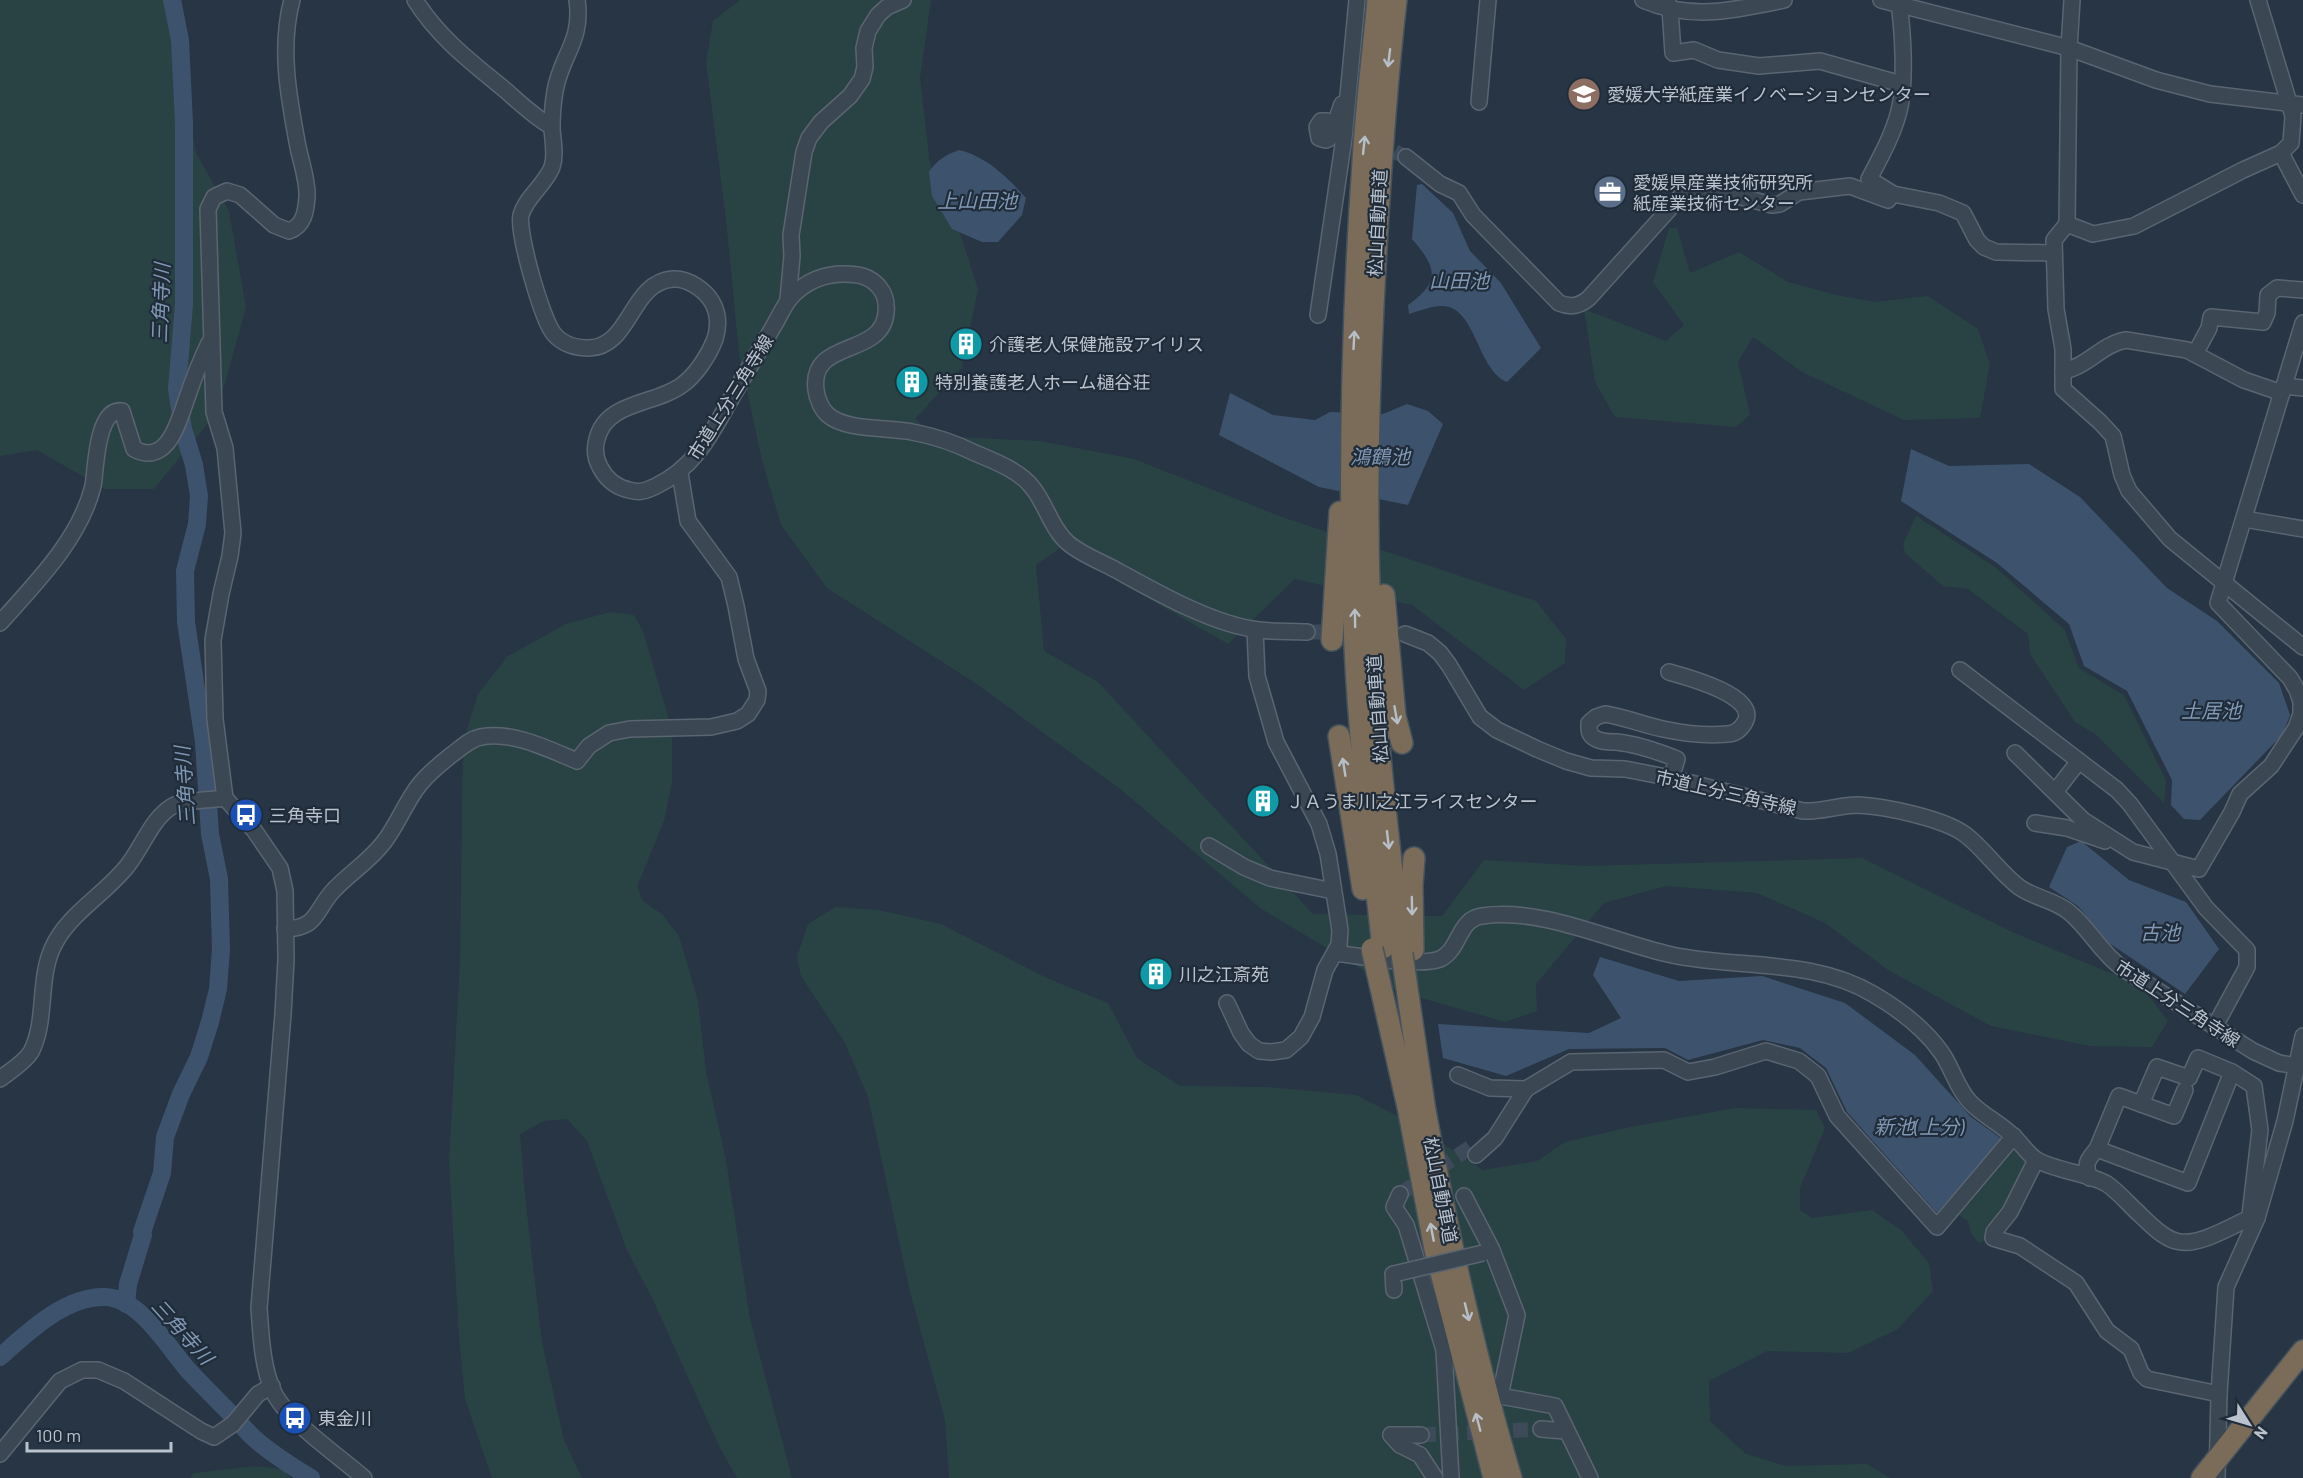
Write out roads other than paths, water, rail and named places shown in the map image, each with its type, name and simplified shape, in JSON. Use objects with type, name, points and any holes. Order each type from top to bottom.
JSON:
[{"type":"highway","name":"松山自動車道","points":[[1360,398],[1363,160],[1378,0]]},
{"type":"highway","name":"松山自動車道","points":[[1360,398],[1379,164],[1396,0]]},
{"type":"highway","points":[[1332,640],[1359,507],[1360,398]]},
{"type":"highway","points":[[1360,398],[1359,507],[1390,675],[1395,716],[1402,743]]},
{"type":"highway","name":"松山自動車道","points":[[1359,507],[1356,660],[1367,798],[1393,951]]},
{"type":"highway","points":[[1339,736],[1393,951],[1422,1109]]},
{"type":"highway","points":[[1414,858],[1412,885],[1393,951],[1422,1109]]},
{"type":"highway","name":"松山自動車道","points":[[1422,1109],[1491,1409],[1511,1478]]},
{"type":"highway","name":"松山自動車道","points":[[1422,1109],[1435,1249],[1494,1478]]},
{"type":"highway","points":[[2202,1478],[2217,1469],[2303,1351]]},
{"type":"street","points":[[292,0],[286,45],[287,70],[293,120],[307,194],[304,217],[295,229],[289,231],[274,225],[240,195],[226,191],[214,197],[208,209],[214,412],[227,457],[233,533],[231,556],[221,594],[213,640],[215,719],[225,798],[254,830],[280,868],[285,891],[283,1014],[260,1308],[262,1348],[272,1386],[288,1412],[364,1478]]},
{"type":"street","points":[[415,0],[429,23],[447,42],[535,117],[552,127]]},
{"type":"street","name":"市道上分三角寺線","points":[[577,0],[577,29],[555,88],[552,127],[554,148],[551,168],[526,204],[520,224],[541,307],[555,335],[570,345],[591,348],[601,346],[619,332],[644,294],[661,282],[683,279],[693,284],[710,299],[718,320],[718,331],[713,344],[689,379],[670,392],[618,412],[603,425],[596,442],[597,462],[609,480],[629,490],[643,492],[680,472],[704,444],[788,299],[803,285],[817,278],[846,274],[870,279],[882,290],[886,315],[880,331],[865,342],[840,350],[820,367],[816,375],[817,398],[828,415],[840,422],[855,425],[909,431],[947,441],[976,453],[1019,474],[1032,485],[1055,528],[1069,543],[1129,577],[1211,618],[1255,630],[1306,632]]},
{"type":"street","points":[[788,299],[792,256],[791,235],[804,152],[809,138],[821,122],[850,96],[862,79],[868,31],[878,15],[887,7],[903,0]]},
{"type":"street","points":[[1318,315],[1344,138],[1357,0]]},
{"type":"street","points":[[1479,102],[1488,0]]},
{"type":"street","points":[[1643,0],[1721,13],[1784,0]]},
{"type":"street","points":[[2072,0],[2069,48],[2067,224],[2054,240],[2056,309],[2063,349],[2063,389],[2113,436],[2122,475],[2129,491],[2170,539],[2303,647]]},
{"type":"street","points":[[2067,224],[2092,234],[2134,225],[2281,153],[2291,143],[2297,105],[2258,0]]},
{"type":"street","points":[[1888,1],[2069,48],[2156,80],[2210,94],[2297,105]]},
{"type":"street","points":[[1888,1],[1903,33],[1900,110],[1882,155],[1869,179],[1893,194],[1939,203],[1963,213],[1977,240],[1984,247],[1995,252],[2054,253]]},
{"type":"street","points":[[1668,4],[1673,53],[1694,50],[1718,60],[1759,66],[1820,62],[1901,84]]},
{"type":"street","points":[[1327,121],[1319,122],[1318,136],[1321,140],[1330,138],[1350,82]]},
{"type":"street","points":[[2281,153],[2303,195]]},
{"type":"street","points":[[1406,157],[1440,184],[1459,194],[1473,214],[1559,303],[1567,306],[1582,304],[1589,298],[1681,196],[1730,194],[1772,206],[1780,204],[1799,192],[1850,186],[1888,200],[1893,194]]},
{"type":"street","points":[[2195,354],[2209,327],[2211,317],[2264,322],[2268,295],[2277,288],[2303,290]]},
{"type":"street","points":[[2206,908],[2199,869],[2240,794],[2271,766],[2296,728],[2301,714],[2301,702],[2290,678],[2218,603],[2303,323]]},
{"type":"street","points":[[0,623],[38,580],[65,544],[84,512],[93,486],[97,447],[105,423],[113,413],[122,411],[134,449],[143,454],[155,453],[172,438],[180,422],[190,388],[212,337]]},
{"type":"street","points":[[2063,371],[2074,369],[2117,342],[2126,340],[2187,350],[2244,380],[2283,389],[2303,388]]},
{"type":"street","points":[[285,929],[301,928],[311,922],[332,892],[372,857],[386,840],[420,784],[468,742],[480,737],[501,736],[534,743],[577,760],[589,746],[609,733],[630,729],[711,727],[737,721],[748,714],[757,700],[758,691],[746,659],[729,577],[688,522],[680,472]]},
{"type":"street","points":[[2244,519],[2303,529]]},
{"type":"street","points":[[1227,1003],[1241,1033],[1249,1044],[1259,1051],[1286,1050],[1301,1036],[1312,1017],[1325,970],[1339,945],[1340,930],[1328,855],[1319,824],[1276,742],[1257,676],[1255,630]]},
{"type":"street","name":"市道上分三角寺線","points":[[1405,634],[1428,643],[1440,653],[1480,717],[1497,730],[1566,761],[1591,768],[1625,769],[1671,778],[1803,811],[1818,812],[1856,805],[1881,807],[1944,823],[1958,829],[2021,888],[2066,909],[2077,919],[2108,958],[2253,1051],[2279,1062],[2299,1066]]},
{"type":"street","points":[[1960,670],[2117,790],[2130,804],[2206,908],[2247,950],[2247,967],[2215,1026]]},
{"type":"street","points":[[1669,672],[1694,679],[1738,699],[1747,708],[1747,719],[1741,729],[1729,735],[1664,729],[1605,714],[1589,723],[1589,732],[1593,738],[1601,741],[1627,743],[1656,750],[1677,759],[1671,778]]},
{"type":"street","points":[[2015,753],[2083,820],[2133,852]]},
{"type":"street","points":[[2055,792],[2079,761]]},
{"type":"street","points":[[0,1079],[30,1053],[37,1034],[51,952],[57,937],[73,918],[127,867],[159,816],[174,805],[225,798]]},
{"type":"street","points":[[2035,823],[2067,828],[2133,852],[2199,869]]},
{"type":"street","points":[[1209,846],[1244,867],[1270,878],[1333,891]]},
{"type":"street","points":[[1335,954],[1424,962],[1442,958],[1451,949],[1466,923],[1479,916],[1502,915],[1534,917],[1639,948],[1677,956],[1771,965],[1823,973],[1872,993],[1899,1011],[1941,1051],[1968,1101],[2014,1136],[2036,1160],[2106,1184],[2150,1223],[2175,1241],[2188,1243],[2206,1238],[2254,1218]]},
{"type":"street","points":[[2217,1469],[2226,1287],[2254,1218],[2285,1121],[2299,1066],[2303,1036]]},
{"type":"street","points":[[1475,1150],[1495,1138],[1526,1089],[1571,1062],[1664,1060],[1688,1072],[1715,1067],[1766,1051],[1798,1061],[1818,1076],[1837,1116],[1937,1227],[2014,1136]]},
{"type":"street","points":[[2141,1104],[2157,1067],[2189,1078],[2198,1058],[2232,1072],[2254,1086],[2260,1130],[2254,1218]]},
{"type":"street","points":[[2097,1149],[2188,1183],[2232,1072]]},
{"type":"street","points":[[1458,1075],[1490,1088],[1526,1089]]},
{"type":"street","points":[[2090,1178],[2086,1169],[2087,1160],[2097,1149],[2119,1096],[2174,1116],[2186,1097]]},
{"type":"street","points":[[2036,1160],[2010,1212],[1994,1232],[1993,1238],[2020,1246],[2076,1283],[2107,1331],[2132,1349],[2141,1373],[2147,1379],[2219,1394]]},
{"type":"street","points":[[1400,1194],[1394,1208],[1406,1225],[1444,1350],[1451,1478]]},
{"type":"street","points":[[1464,1196],[1517,1315],[1500,1396],[1555,1406],[1565,1431],[1590,1478]]},
{"type":"street","points":[[1394,1290],[1393,1274],[1487,1252]]},
{"type":"street","points":[[0,1454],[60,1381],[82,1370],[98,1370],[124,1381],[214,1437],[233,1424],[258,1394],[272,1386]]},
{"type":"street","points":[[1541,1429],[1565,1431]]},
{"type":"street","points":[[1421,1435],[1391,1435],[1400,1445],[1420,1455],[1435,1478]]},
{"type":"water","name":"上山田池","points":[[959,150],[987,163],[1026,198],[1022,215],[998,242],[982,242],[952,229],[932,196],[929,172],[942,158]]},
{"type":"water","name":"山田池","points":[[1422,184],[1453,213],[1470,251],[1501,283],[1541,348],[1507,382],[1489,365],[1470,327],[1453,309],[1438,306],[1409,314],[1408,305],[1426,288],[1431,281],[1432,274],[1426,258],[1412,239],[1417,185]]},
{"type":"water","name":"鴻鶴池","points":[[1230,393],[1273,415],[1315,420],[1330,412],[1383,414],[1407,404],[1428,411],[1443,424],[1408,505],[1319,487],[1219,435]]},
{"type":"water","name":"土居池","points":[[1911,449],[1949,466],[2029,464],[2080,497],[2167,588],[2217,621],[2279,683],[2290,715],[2283,734],[2200,820],[2184,819],[2171,805],[2172,780],[2127,691],[2084,666],[2069,624],[1997,563],[1901,501]]},
{"type":"water","name":"古池","points":[[2081,841],[2129,880],[2186,902],[2219,949],[2185,994],[2109,943],[2078,906],[2049,887],[2067,847]]},
{"type":"water","name":"新池(上分)","points":[[1600,957],[1679,981],[1762,976],[1845,1003],[1915,1055],[1971,1117],[2002,1139],[1937,1213],[1847,1112],[1826,1068],[1800,1048],[1763,1040],[1688,1060],[1665,1048],[1569,1049],[1506,1076],[1443,1058],[1438,1024],[1589,1033],[1621,1018],[1593,975]]},
{"type":"waterway","name":"三角寺川","points":[[126,1304],[128,1284],[142,1232],[162,1173],[165,1137],[181,1094],[199,1057],[210,1022],[218,989],[221,949],[219,879],[210,834],[204,742],[186,622],[185,571],[197,524],[199,496],[194,465],[183,429],[177,389],[184,304],[184,123],[180,40],[172,0]]},
{"type":"waterway","name":"三角寺川","points":[[0,1357],[48,1317],[76,1302],[90,1298],[118,1299],[141,1314],[152,1325],[188,1370],[252,1436],[275,1455],[311,1478]]},
{"type":"tunnel","points":[[1374,142],[1406,157]]},
{"type":"tunnel","points":[[1307,632],[1342,632]]},
{"type":"tunnel","points":[[1400,1194],[1474,1145]]},
{"type":"tunnel","points":[[1421,1435],[1541,1429]]},
{"type":"place","name":"愛媛大学紙産業イノベーションセンター","points":[[1584,94]]},
{"type":"place","name":"愛媛県産業技術研究所 紙産業技術センター","points":[[1610,192]]},
{"type":"place","name":"介護老人保健施設アイリス","points":[[966,344]]},
{"type":"place","name":"特別養護老人ホーム樋谷荘","points":[[912,382]]},
{"type":"place","name":"ＪＡうま川之江ライスセンター","points":[[1263,801]]},
{"type":"place","name":"三角寺口","points":[[246,815]]},
{"type":"place","name":"川之江斎苑","points":[[1156,974]]},
{"type":"place","name":"東金川","points":[[295,1418]]}]
